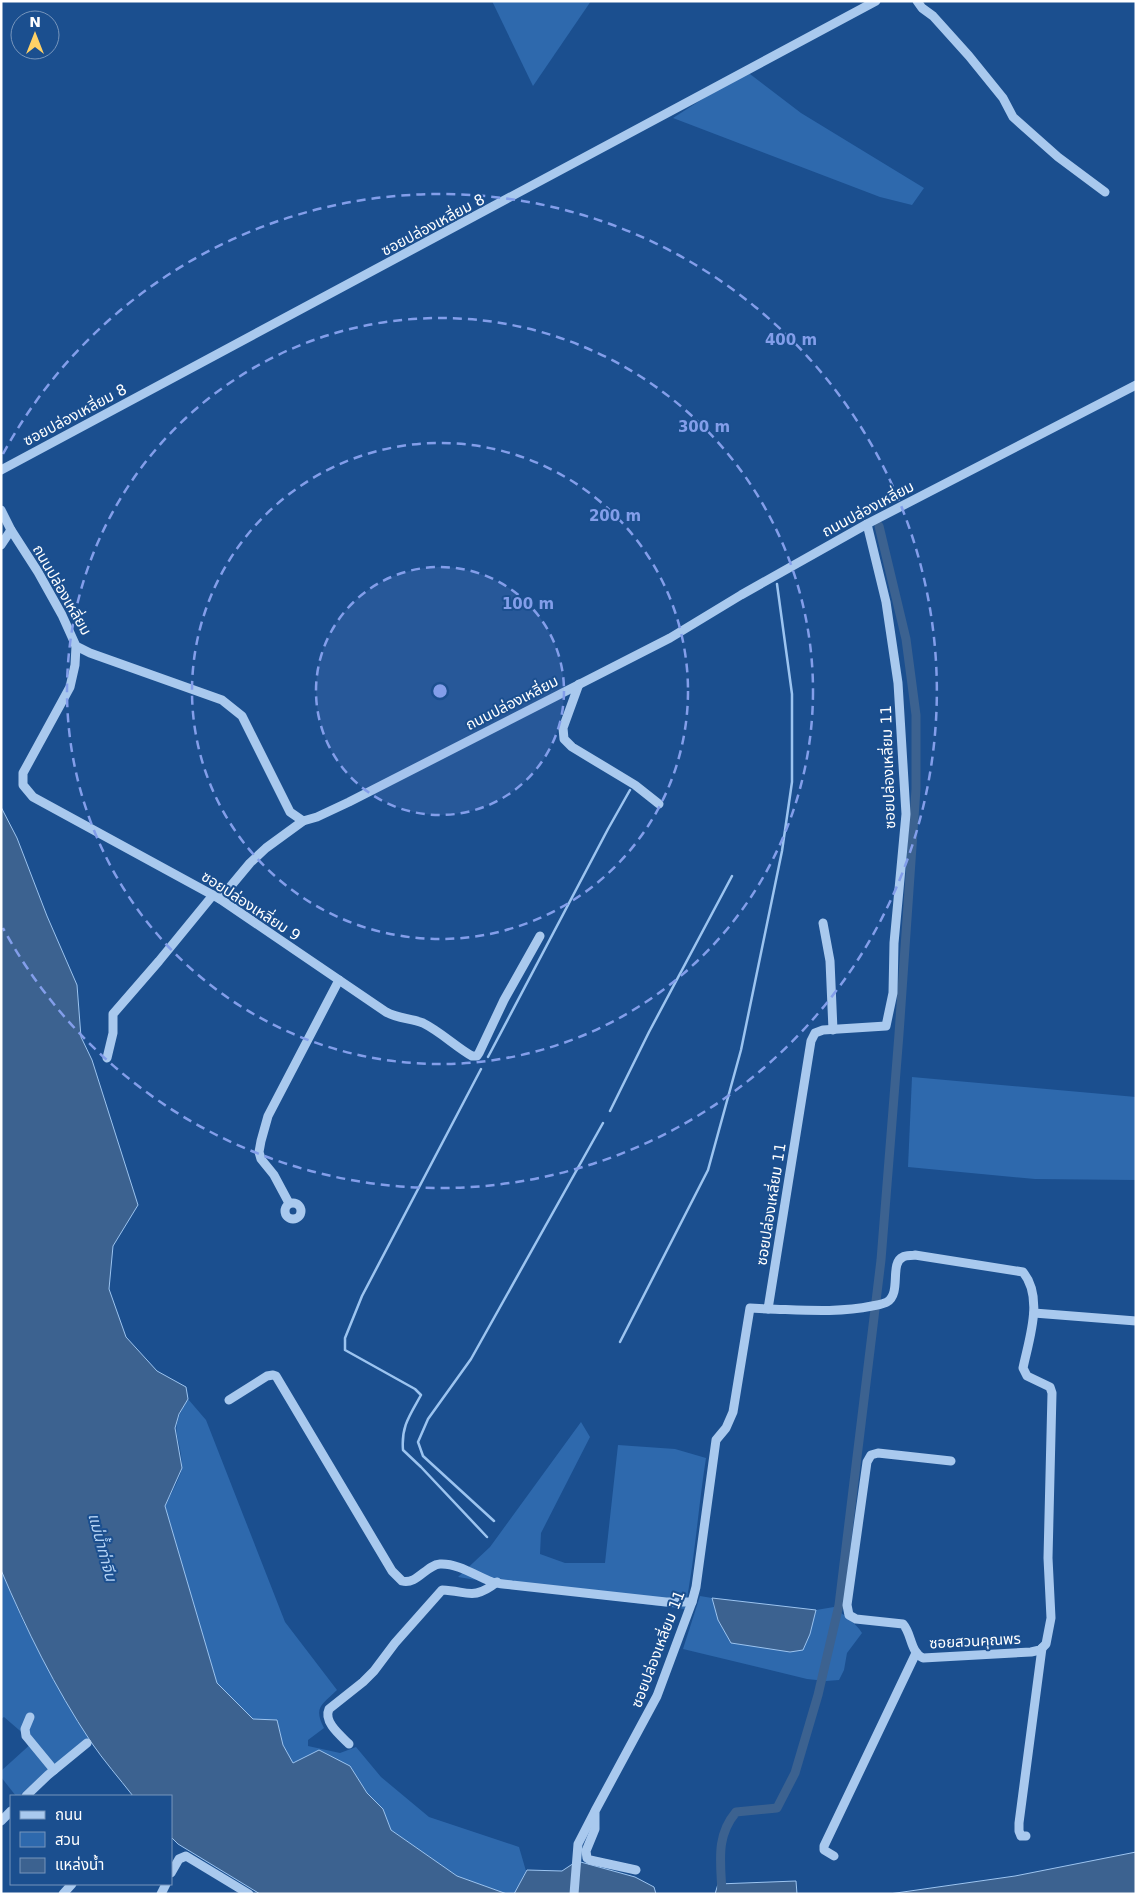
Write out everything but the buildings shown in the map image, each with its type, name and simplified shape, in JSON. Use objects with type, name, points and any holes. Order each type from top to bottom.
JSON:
[{"type":"street","name":"ซอยปล่องเหลี่ยม 8","points":[[1,470],[876,1]]},
{"type":"street","points":[[917,1],[969,56],[1003,98],[1013,117],[1058,157],[1105,192]]},
{"type":"street","name":"ถนนปล่องเหลี่ยม","points":[[1,510],[11,530],[43,580],[76,646],[90,654],[222,700],[242,716],[290,812],[303,821],[317,817],[349,802],[670,638],[741,595],[867,524],[1136,385]]},
{"type":"street","name":"ซอยปล่องเหลี่ยม 11","points":[[636,1870],[587,1858],[586,1851],[595,1829],[595,1811],[657,1696],[692,1602],[696,1587],[716,1440],[726,1428],[733,1412],[750,1308],[768,1308],[811,1041],[815,1033],[822,1030],[886,1026],[893,993],[894,943],[906,814],[898,683],[886,602],[867,524]]},
{"type":"street","points":[[1,545],[11,530]]},
{"type":"street","name":"ซอยปล่องเหลี่ยม 9","points":[[76,646],[75,665],[70,687],[23,774],[25,789],[33,797],[217,897],[386,1012],[396,1017],[415,1019],[425,1024],[470,1056],[479,1053],[504,1000],[540,936]]},
{"type":"street","points":[[579,684],[563,728],[564,739],[572,746],[647,793],[659,804]]},
{"type":"street","points":[[107,1058],[113,1033],[112,1014],[250,863],[266,848],[303,821]]},
{"type":"street","points":[[823,923],[830,961],[833,1030]]},
{"type":"street","points":[[289,1203],[277,1180],[261,1159],[259,1152],[261,1141],[268,1116],[339,980]]},
{"type":"street","name":"ซอยสวนคุณพร","points":[[768,1308],[830,1310],[867,1307],[887,1302],[895,1290],[897,1262],[903,1257],[915,1256],[1022,1272],[1031,1287],[1034,1314],[1023,1368],[1027,1376],[1050,1387],[1052,1393],[1048,1558],[1051,1618],[1046,1644],[1042,1648],[1031,1652],[923,1658],[916,1653],[908,1629],[903,1624],[856,1619],[849,1615],[847,1604],[867,1462],[870,1455],[878,1453],[951,1462]]},
{"type":"street","points":[[1034,1314],[1136,1320]]},
{"type":"street","points":[[229,1400],[267,1376],[276,1376],[397,1578],[402,1582],[410,1582],[434,1565],[442,1564],[497,1582],[666,1602],[692,1602]]},
{"type":"street","points":[[349,1744],[331,1724],[327,1716],[329,1709],[374,1671],[395,1643],[442,1590],[477,1594],[484,1592],[497,1582]]},
{"type":"street","points":[[1026,1836],[1021,1836],[1019,1823],[1042,1648]]},
{"type":"street","points":[[834,1856],[826,1853],[824,1846],[916,1653]]},
{"type":"street","points":[[30,1717],[25,1729],[26,1736],[54,1770]]},
{"type":"street","points":[[27,1795],[87,1743]]},
{"type":"street","points":[[574,1894],[577,1849],[595,1811]]},
{"type":"street","points":[[172,1871],[179,1859],[186,1856],[249,1894]]},
{"type":"green space","points":[[492,1],[591,1],[533,86]]},
{"type":"green space","points":[[746,71],[801,113],[924,188],[912,205],[880,197],[673,118]]},
{"type":"green space","points":[[912,1077],[1136,1097],[1136,1180],[1035,1179],[908,1167]]},
{"type":"green space","points":[[188,1399],[206,1420],[285,1622],[337,1690],[323,1703],[319,1715],[324,1728],[308,1740],[308,1746],[340,1753],[356,1747],[381,1777],[429,1817],[519,1847],[526,1871],[514,1894],[507,1894],[457,1876],[391,1830],[383,1809],[367,1793],[350,1766],[293,1763],[283,1745],[277,1720],[253,1719],[217,1683],[165,1506],[180,1475],[182,1466],[177,1426],[178,1419]]},
{"type":"green space","points":[[581,1422],[590,1437],[541,1533],[540,1554],[565,1563],[605,1563],[618,1445],[675,1449],[706,1458],[685,1609],[569,1595],[458,1577],[490,1547]]},
{"type":"green space","points":[[1,1570],[22,1619],[60,1691],[92,1743],[65,1765],[58,1762],[20,1795],[15,1795],[1,1777],[1,1771],[33,1742],[4,1717],[1,1719]]},
{"type":"green space","points":[[700,1596],[712,1598],[718,1620],[732,1643],[746,1645],[810,1634],[816,1610],[834,1607],[853,1622],[862,1633],[847,1653],[844,1670],[839,1680],[807,1679],[683,1649]]},
{"type":"water","name":"แม่น้ำท่าจีน","points":[[1,807],[17,838],[47,916],[77,985],[81,1037],[92,1060],[138,1205],[113,1246],[109,1289],[126,1337],[157,1371],[186,1387],[188,1399],[179,1414],[175,1428],[182,1468],[165,1506],[217,1683],[253,1719],[277,1720],[283,1745],[293,1763],[319,1750],[350,1766],[367,1793],[383,1809],[391,1830],[457,1876],[507,1894],[260,1894],[178,1844],[172,1838],[172,1795],[132,1795],[96,1749],[53,1679],[1,1570]]},
{"type":"water","points":[[712,1598],[816,1610],[810,1634],[803,1650],[790,1652],[731,1643],[718,1620]]},
{"type":"water","points":[[1136,1852],[1136,1894],[889,1894],[1015,1876]]},
{"type":"water","points":[[577,1861],[635,1877],[654,1887],[656,1894],[514,1894],[527,1870],[562,1871]]},
{"type":"water","points":[[796,1881],[797,1894],[715,1894],[718,1884]]},
{"type":"waterway","points":[[722,1894],[720,1861],[722,1841],[729,1821],[736,1812],[777,1808],[795,1773],[818,1695],[839,1605],[881,1260],[916,789],[916,715],[906,639],[879,526]]},
{"type":"waterway","points":[[620,1342],[708,1170],[741,1050],[782,851],[792,782],[792,694],[777,584]]},
{"type":"waterway","points":[[488,1057],[630,790]]},
{"type":"waterway","points":[[610,1111],[649,1032],[732,876]]},
{"type":"waterway","points":[[481,1069],[362,1296],[345,1338],[345,1350],[415,1389],[421,1395],[405,1427],[403,1450],[487,1537]]},
{"type":"waterway","points":[[494,1521],[423,1456],[418,1442],[428,1419],[471,1359],[603,1123]]}]
